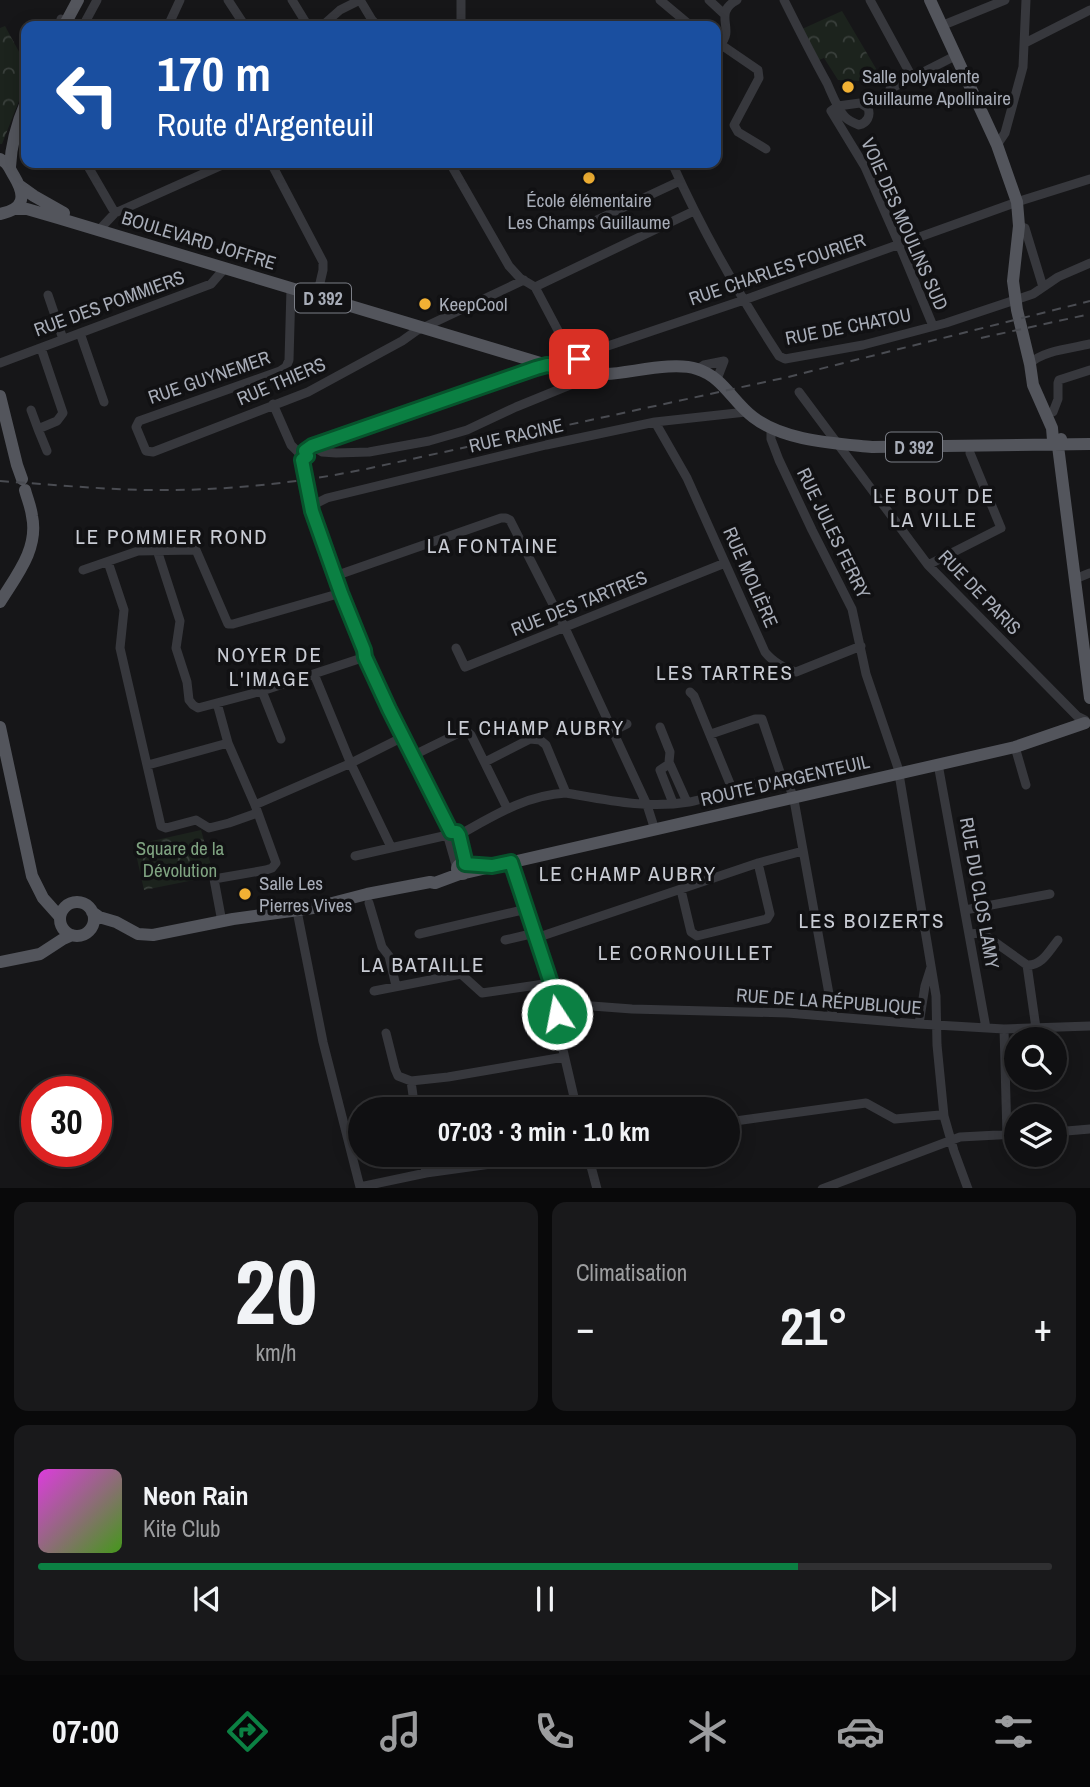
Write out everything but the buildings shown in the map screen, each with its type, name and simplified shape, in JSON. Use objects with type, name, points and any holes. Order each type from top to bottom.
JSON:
[{"type":"main road","points":[[66,21],[70,0]]},
{"type":"main road","points":[[67,21],[78,0]]},
{"type":"main road","points":[[930,0],[997,145],[1017,202],[1019,226],[1013,281],[1015,300],[1033,385],[1052,428],[1053,440],[1058,446]]},
{"type":"main road","points":[[0,152],[5,147],[21,105]]},
{"type":"main road","points":[[0,224],[8,212],[20,203],[22,195],[20,186],[5,163],[11,153],[21,115]]},
{"type":"main road","name":"BOULEVARD JOFFRE","points":[[20,186],[51,207],[99,230]]},
{"type":"main road","name":"BOULEVARD JOFFRE","points":[[8,212],[27,209],[547,365],[605,374],[685,367],[698,369],[717,379],[741,413],[771,429],[794,436],[872,447],[1090,444]]},
{"type":"main road","points":[[1030,367],[1054,412],[1060,431],[1058,446],[1090,698]]},
{"type":"main road","points":[[0,396],[33,519],[32,540],[25,564],[0,602]]},
{"type":"main road","name":"ROUTE D'ARGENTEUIL","points":[[92,912],[146,936],[233,919],[297,911],[430,882],[452,869],[511,862],[1015,747],[1088,721]]},
{"type":"main road","points":[[0,727],[32,876],[41,894],[61,920],[63,929],[72,935]]},
{"type":"main road","points":[[41,894],[58,903],[70,904]]},
{"type":"main road","points":[[0,962],[38,955],[72,935],[83,935],[91,928],[94,920],[92,912],[78,902],[65,907],[53,940],[38,955]]},
{"type":"main road","name":"ROUTE D'ARGENTEUIL","points":[[91,928],[103,925],[123,927]]},
{"type":"street","points":[[86,21],[97,0]]},
{"type":"street","points":[[170,21],[180,0]]},
{"type":"street","points":[[229,0],[242,21]]},
{"type":"street","points":[[292,0],[305,21]]},
{"type":"street","points":[[328,21],[340,10],[360,0],[373,21]]},
{"type":"street","points":[[461,0],[461,21]]},
{"type":"street","points":[[660,0],[685,21]]},
{"type":"street","points":[[709,0],[724,14]]},
{"type":"street","points":[[721,44],[726,33],[724,14],[730,4],[737,0]]},
{"type":"street","name":"VOIE DES MOULINS SUD","points":[[784,0],[838,106],[831,111],[865,167],[933,327]]},
{"type":"street","points":[[870,0],[912,77]]},
{"type":"street","points":[[941,26],[1005,0]]},
{"type":"street","points":[[997,145],[1006,134],[1023,67],[1026,0]]},
{"type":"street","points":[[1026,43],[1090,10]]},
{"type":"street","points":[[721,47],[758,70],[759,79],[734,125],[738,132],[766,149]]},
{"type":"street","points":[[890,89],[955,56]]},
{"type":"street","points":[[89,168],[115,213]]},
{"type":"street","points":[[99,230],[115,213],[216,168]]},
{"type":"street","points":[[274,168],[323,262],[317,296]]},
{"type":"street","points":[[274,404],[291,445],[304,452],[369,452],[451,435],[570,385],[581,372],[575,356],[535,287],[524,281],[509,265],[453,168]]},
{"type":"street","name":"RUE DE CHATOU","points":[[674,168],[694,211],[744,300],[779,356],[785,359],[863,345],[933,327],[1033,294],[1058,277],[1090,263]]},
{"type":"street","name":"RUE CHARLES FOURIER","points":[[304,452],[547,365],[744,300],[1017,202],[1090,179]]},
{"type":"street","points":[[586,225],[680,181]]},
{"type":"street","points":[[535,287],[694,211]]},
{"type":"street","points":[[1019,226],[1025,228],[1044,288]]},
{"type":"street","name":"RUE DES POMMIERS","points":[[0,363],[211,284],[225,268]]},
{"type":"street","name":"RUE THIERS","points":[[146,451],[153,452],[308,391],[424,328],[524,281]]},
{"type":"street","name":"RUE GUYNEMER","points":[[146,451],[136,427],[139,421],[286,367],[289,360],[291,288]]},
{"type":"street","points":[[48,295],[63,339]]},
{"type":"street","points":[[395,319],[402,341]]},
{"type":"street","points":[[80,333],[104,402]]},
{"type":"street","points":[[1030,367],[1036,358],[1045,354],[1090,344]]},
{"type":"street","points":[[1025,345],[1045,354]]},
{"type":"street","points":[[38,429],[57,421],[63,413],[41,348]]},
{"type":"street","points":[[698,369],[724,361],[717,379]]},
{"type":"street","points":[[1054,412],[1059,380],[1090,370]]},
{"type":"street","name":"RUE DE PARIS","points":[[799,392],[928,565],[1077,716],[1088,721]]},
{"type":"street","points":[[30,411],[47,451]]},
{"type":"street","name":"RUE RACINE","points":[[312,511],[317,503],[327,498],[546,445],[654,422],[741,413]]},
{"type":"street","name":"RUE MOLIÈRE","points":[[654,422],[687,478],[769,657],[796,672],[861,646]]},
{"type":"street","name":"RUE JULES FERRY","points":[[771,429],[771,439],[779,460],[851,605],[866,674],[891,743],[899,774],[936,996],[937,1045],[944,1116],[962,1177],[968,1188]]},
{"type":"street","points":[[304,452],[312,511],[365,657],[465,860],[462,868]]},
{"type":"street","points":[[928,565],[1001,528],[970,453]]},
{"type":"street","points":[[335,576],[411,548],[506,518],[512,523],[565,628],[647,805],[655,830]]},
{"type":"street","points":[[157,550],[180,621],[176,648],[190,700],[198,708],[262,691],[365,657]]},
{"type":"street","points":[[83,570],[138,551],[197,550],[228,624],[341,593]]},
{"type":"street","points":[[108,562],[124,610],[120,648],[161,826],[166,828],[196,820],[209,828],[256,809],[403,737]]},
{"type":"street","name":"RUE DES TARTRES","points":[[456,648],[465,667],[725,563]]},
{"type":"street","points":[[1075,579],[1090,573]]},
{"type":"street","points":[[314,674],[351,764],[391,846]]},
{"type":"street","points":[[262,691],[281,739]]},
{"type":"street","points":[[690,692],[711,734],[733,791]]},
{"type":"street","points":[[217,704],[228,743],[276,863],[269,869],[214,879],[222,922]]},
{"type":"street","points":[[711,734],[762,719],[783,781],[790,788],[793,798],[833,1016]]},
{"type":"street","points":[[613,731],[627,724]]},
{"type":"street","points":[[660,727],[670,752],[669,762],[687,803]]},
{"type":"street","points":[[412,756],[465,730],[471,734],[507,808]]},
{"type":"street","points":[[485,762],[530,740],[540,740],[546,745],[566,793]]},
{"type":"street","points":[[148,765],[228,743]]},
{"type":"street","points":[[1015,747],[1026,785]]},
{"type":"street","name":"RUE DU CLOS LAMY","points":[[938,764],[986,1028]]},
{"type":"street","points":[[666,766],[660,771],[673,803]]},
{"type":"street","points":[[355,856],[453,834],[507,808],[541,796],[566,793],[647,805],[687,803],[767,780],[783,781]]},
{"type":"street","points":[[505,940],[536,935],[803,851]]},
{"type":"street","points":[[511,862],[560,1003],[564,1057],[574,1097]]},
{"type":"street","points":[[681,890],[691,932],[697,936],[767,919],[770,914],[758,863]]},
{"type":"street","points":[[965,910],[1050,894]]},
{"type":"street","points":[[369,902],[382,947],[389,956],[396,986]]},
{"type":"street","points":[[419,934],[527,909]]},
{"type":"street","points":[[297,911],[323,1042],[360,1187],[469,1167]]},
{"type":"street","points":[[969,934],[982,933],[1027,965],[1038,963],[1058,940]]},
{"type":"street","points":[[919,1024],[931,965]]},
{"type":"street","points":[[1027,965],[1036,1027]]},
{"type":"street","points":[[374,991],[461,974],[482,993],[551,983]]},
{"type":"street","name":"RUE DE LA RÉPUBLIQUE","points":[[560,1003],[632,1009],[788,1013],[1004,1029]]},
{"type":"street","name":"RUE DE LA RÉPUBLIQUE","points":[[1063,1027],[1090,1026]]},
{"type":"street","points":[[386,1033],[398,1076],[411,1081],[564,1057]]},
{"type":"street","points":[[411,1081],[413,1097]]},
{"type":"street","points":[[740,1120],[866,1103],[895,1119],[944,1116]]},
{"type":"street","points":[[1067,1131],[1090,1129]]},
{"type":"street","points":[[827,1188],[960,1137],[1004,1134]]},
{"type":"street","points":[[425,1167],[426,1173]]},
{"type":"street","points":[[591,1167],[597,1188]]},
{"type":"green space","points":[[842,11],[878,72],[859,81],[838,80],[824,58],[819,60],[802,29]]},
{"type":"green space","points":[[5,26],[21,55],[21,96],[2,144],[0,144],[0,28]]},
{"type":"green space","name":"Square de la Dévolution","points":[[201,830],[214,876],[144,890],[134,845]]},
{"type":"railway","points":[[0,481],[110,489],[176,490],[319,478],[788,377],[1090,301]]},
{"type":"railway","points":[[981,338],[1090,314]]},
{"type":"place","name":"Salle polyvalente Guillaume Apollinaire","points":[[848,87]]},
{"type":"place","name":"École élémentaire Les Champs Guillaume","points":[[589,178]]},
{"type":"place","name":"KeepCool","points":[[425,304]]},
{"type":"place","name":"Salle Les Pierres Vives","points":[[245,894]]},
{"type":"district","name":"LE BOUT DE LA VILLE","points":[[934,507]]},
{"type":"district","name":"LE POMMIER ROND","points":[[172,536]]},
{"type":"district","name":"LA FONTAINE","points":[[493,545]]},
{"type":"district","name":"NOYER DE L'IMAGE","points":[[270,666]]},
{"type":"district","name":"LES TARTRES","points":[[725,672]]},
{"type":"district","name":"LE CHAMP AUBRY","points":[[536,727]]},
{"type":"district","name":"LE CHAMP AUBRY","points":[[628,873]]},
{"type":"district","name":"LES BOIZERTS","points":[[872,920]]},
{"type":"district","name":"LE CORNOUILLET","points":[[686,952]]},
{"type":"district","name":"LA BATAILLE","points":[[423,964]]},
{"type":"route","points":[[557,1014],[555,1002],[558,998],[511,862],[492,866],[466,866],[459,835],[457,832],[451,832],[376,681],[312,511],[302,460],[307,456],[305,451],[312,446],[536,368],[547,365],[581,372],[579,359]]}]
